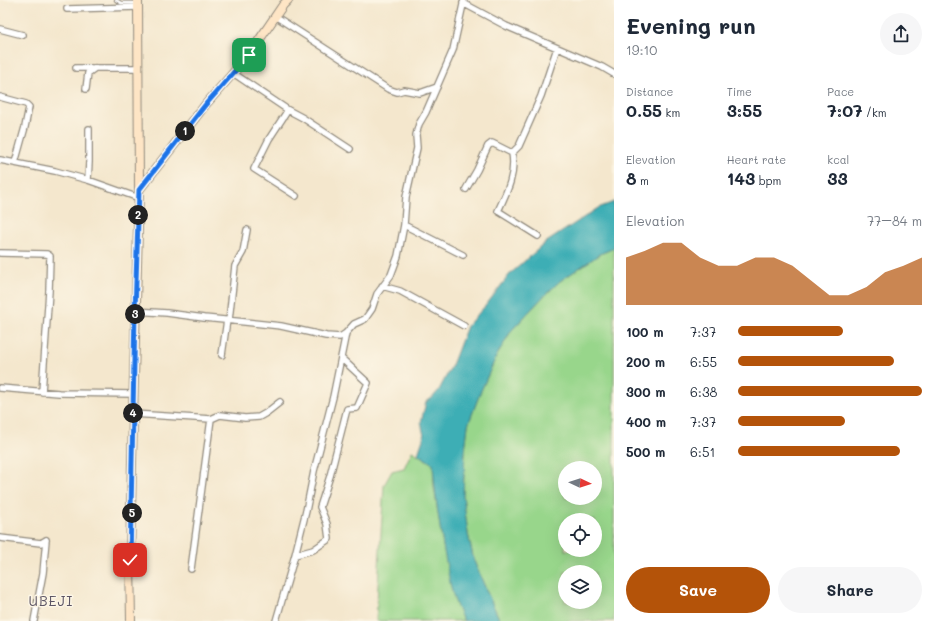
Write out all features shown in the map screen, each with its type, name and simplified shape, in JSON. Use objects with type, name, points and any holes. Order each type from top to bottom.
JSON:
[{"type":"street","points":[[139,194],[206,104],[249,55],[285,2]]},
{"type":"street","points":[[135,312],[167,312],[204,318],[281,326],[326,336],[340,337],[354,324],[365,319],[372,310],[377,294],[391,275],[398,256],[404,225],[406,197],[417,148],[416,135],[419,124],[426,112],[453,50],[463,2],[506,26],[602,67],[614,74]]},
{"type":"street","points":[[67,9],[138,3],[139,194],[130,560],[131,621]]},
{"type":"street","points":[[275,16],[388,89],[397,92],[404,90],[420,92],[437,87]]},
{"type":"street","points":[[0,29],[23,35]]},
{"type":"street","points":[[512,153],[519,146],[541,96],[557,48]]},
{"type":"street","points":[[76,68],[138,68]]},
{"type":"street","points":[[86,89],[88,73],[95,68]]},
{"type":"street","points":[[233,73],[350,149]]},
{"type":"street","points":[[0,98],[26,104],[29,107],[15,164]]},
{"type":"street","points":[[288,110],[269,139],[254,169],[296,196]]},
{"type":"street","points":[[88,180],[89,129]]},
{"type":"street","points":[[466,189],[488,146],[492,143],[512,153]]},
{"type":"street","points":[[512,153],[514,162],[509,187],[498,211],[538,236]]},
{"type":"street","points":[[0,160],[55,171],[139,194]]},
{"type":"street","points":[[404,225],[463,254]]},
{"type":"street","points":[[222,355],[235,266],[243,252],[247,230]]},
{"type":"street","points":[[0,253],[47,254],[50,256],[42,392]]},
{"type":"street","points":[[382,286],[400,291],[464,326]]},
{"type":"street","points":[[276,621],[306,511],[314,471],[333,397],[346,333]]},
{"type":"street","points":[[295,555],[313,550],[329,539],[327,524],[320,507],[330,476],[347,409],[357,408],[368,383],[341,358]]},
{"type":"street","points":[[0,388],[42,392],[134,394]]},
{"type":"street","points":[[133,414],[211,419],[220,415],[245,418],[259,417],[280,402]]},
{"type":"street","points":[[191,569],[211,419]]},
{"type":"street","points":[[0,538],[41,543],[46,540],[43,573],[34,621]]},
{"type":"lane","points":[[116,0],[120,3],[138,3]]},
{"type":"green space","points":[[614,248],[614,621],[500,621],[474,561],[468,534],[463,496],[465,450],[468,425],[496,357],[511,331],[560,281],[600,254]]},
{"type":"green space","points":[[412,451],[433,464],[434,487],[443,546],[461,616],[464,621],[376,621],[384,485],[392,471],[404,468]]},
{"type":"water","points":[[614,202],[614,248],[600,254],[560,281],[511,331],[496,357],[468,425],[465,450],[463,496],[468,534],[474,561],[500,621],[464,621],[452,593],[438,513],[433,464],[418,454],[424,436],[421,422],[426,402],[439,390],[452,365],[467,326],[486,305],[510,274],[545,243],[598,208]]},
{"type":"district","name":"UBEJI","points":[[51,601]]},
{"type":"route","points":[[130,560],[139,190],[206,104],[249,55]]}]
